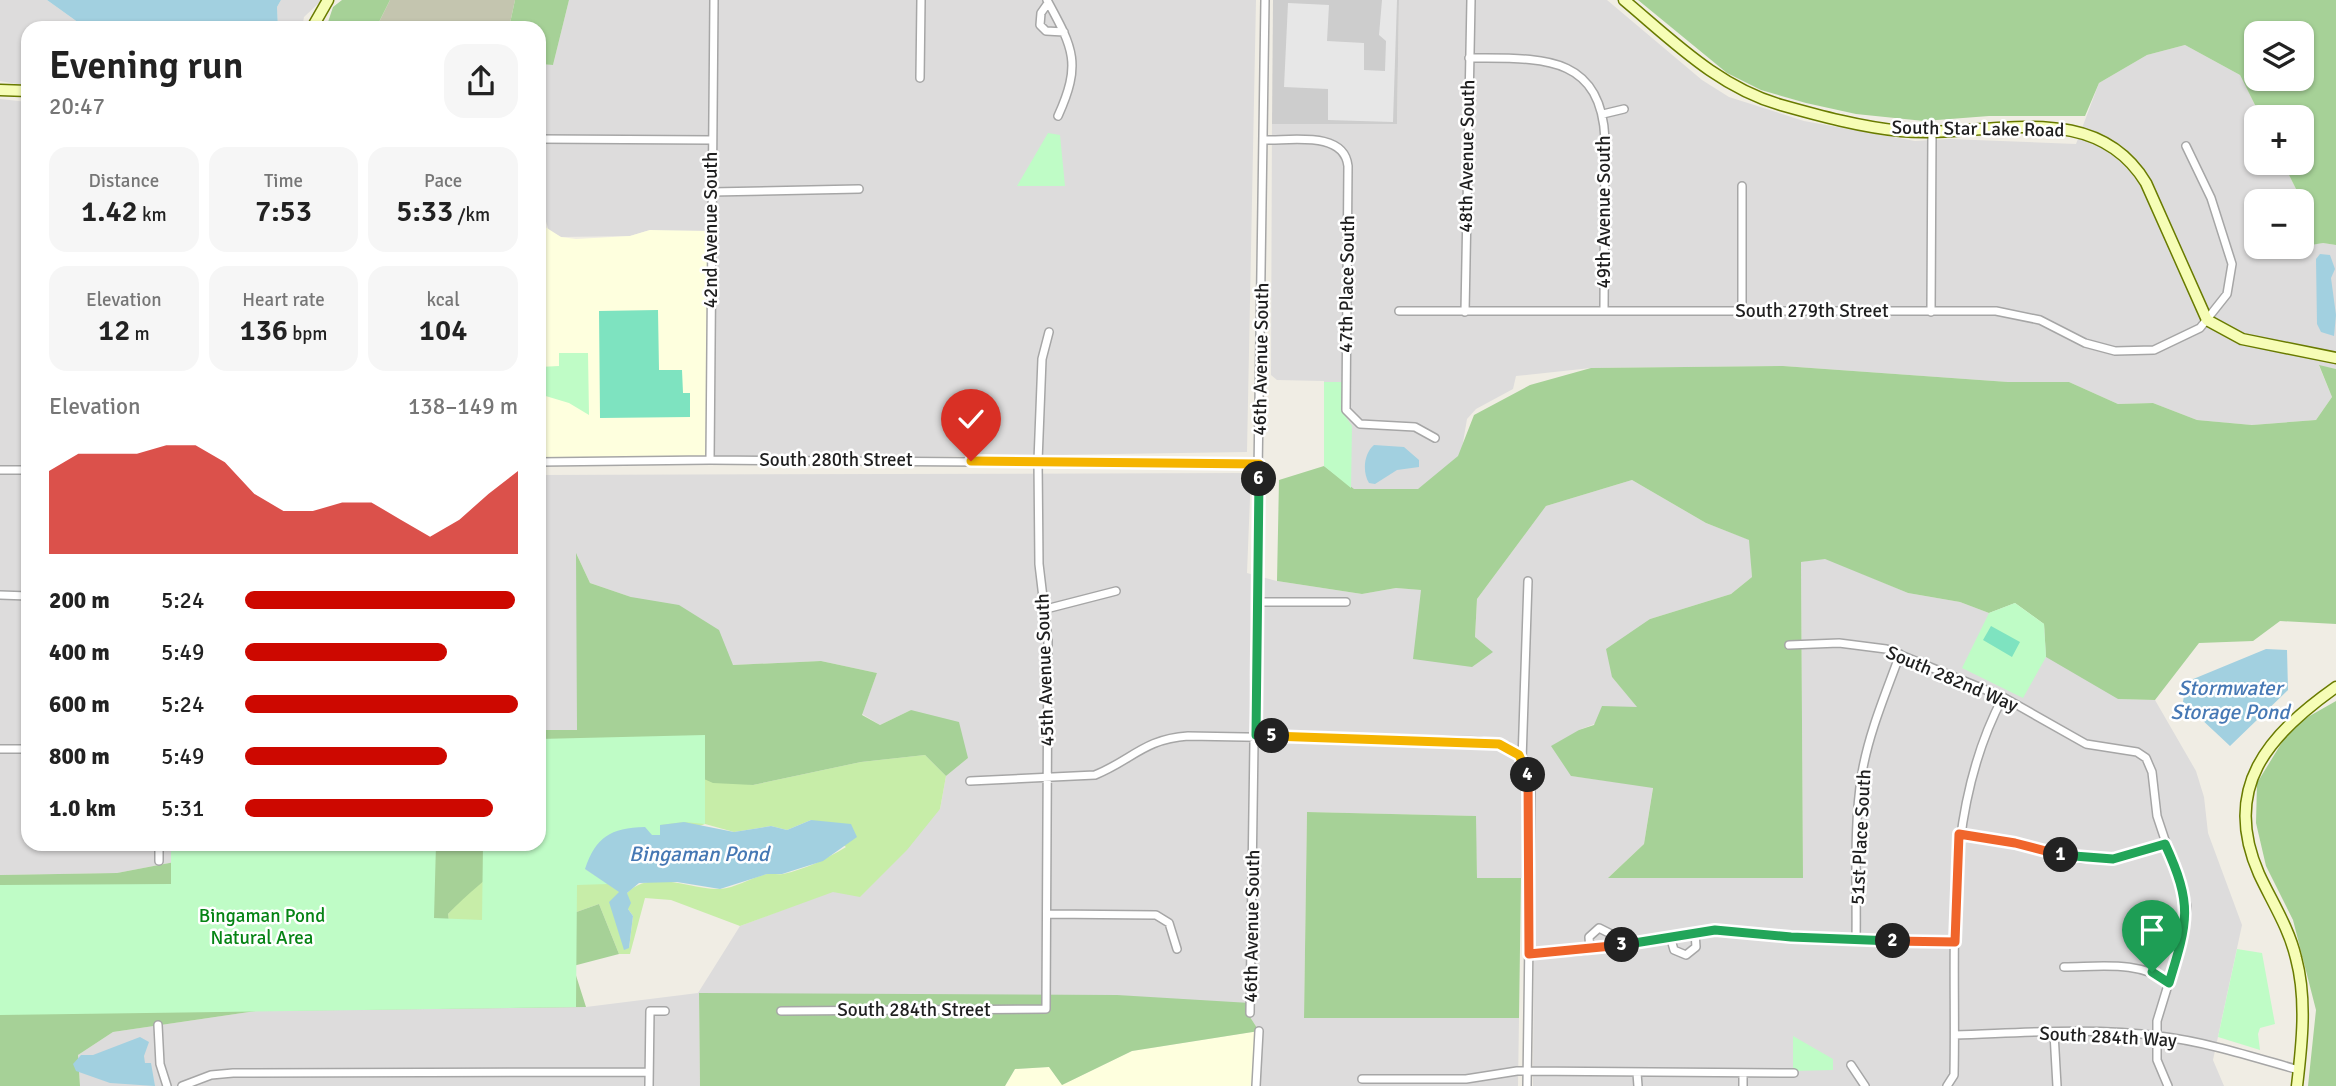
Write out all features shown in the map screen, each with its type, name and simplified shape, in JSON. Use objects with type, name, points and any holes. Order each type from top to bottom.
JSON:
[{"type":"street","points":[[316,21],[328,0]]},
{"type":"street","name":"42nd Avenue South","points":[[710,460],[714,0]]},
{"type":"street","points":[[920,78],[921,0]]},
{"type":"street","name":"46th Avenue South","points":[[1250,1013],[1265,0]]},
{"type":"street","name":"48th Avenue South","points":[[1465,312],[1471,0]]},
{"type":"street","name":"South Star Lake Road","points":[[1624,0],[1716,75],[1752,95],[1858,123],[1902,131],[2037,127],[2086,133],[2109,144],[2131,163],[2146,183],[2207,320]]},
{"type":"street","points":[[1048,1],[1041,13],[1040,25],[1046,31],[1065,32]]},
{"type":"street","points":[[1048,1],[1071,46],[1072,71],[1067,97],[1058,116]]},
{"type":"street","name":"49th Avenue South","points":[[1469,58],[1549,61],[1570,69],[1588,84],[1603,114],[1604,310]]},
{"type":"street","points":[[0,90],[21,91]]},
{"type":"street","name":"49th Avenue South","points":[[1603,114],[1624,109]]},
{"type":"street","points":[[1931,312],[1932,131]]},
{"type":"street","points":[[546,139],[712,140]]},
{"type":"street","name":"47th Place South","points":[[1263,140],[1332,142],[1342,149],[1348,166],[1345,403],[1350,418],[1360,424],[1415,426],[1435,438]]},
{"type":"street","name":"South 279th Street","points":[[1399,311],[1742,310],[2018,314],[2040,320],[2101,349],[2154,350],[2188,336],[2207,320],[2227,294],[2232,264],[2211,198],[2186,146]]},
{"type":"street","points":[[1742,186],[1742,310]]},
{"type":"street","points":[[711,192],[859,189]]},
{"type":"street","points":[[2207,320],[2242,339],[2336,358]]},
{"type":"street","name":"45th Avenue South","points":[[1046,1009],[1046,609],[1039,564],[1038,461],[1042,359],[1049,332]]},
{"type":"street","name":"South 280th Street","points":[[546,462],[710,460],[1259,464]]},
{"type":"street","points":[[0,470],[21,470]]},
{"type":"street","points":[[1527,1086],[1531,792],[1522,760],[1528,581]]},
{"type":"street","points":[[1046,609],[1116,591]]},
{"type":"street","points":[[0,595],[21,596]]},
{"type":"street","points":[[1258,602],[1346,602]]},
{"type":"street","name":"South 282nd Way","points":[[1789,645],[1868,645],[1900,654],[2003,697],[2086,744],[2137,752],[2146,758],[2152,772],[2157,816],[2165,844]]},
{"type":"street","name":"51st Place South","points":[[1856,941],[1858,807],[1862,773],[1875,724],[1900,654]]},
{"type":"street","points":[[2297,1086],[2303,1011],[2297,958],[2251,854],[2246,824],[2247,802],[2257,764],[2274,738],[2336,687]]},
{"type":"street","points":[[1948,1084],[1954,1075],[1959,834],[1973,768],[2003,697]]},
{"type":"street","points":[[970,780],[1095,775],[1160,739],[1188,736],[1256,735],[1485,742],[1507,746],[1522,760]]},
{"type":"street","points":[[0,749],[21,749]]},
{"type":"street","points":[[1959,834],[2015,843],[2081,859],[2128,856],[2165,844],[2186,906],[2187,922],[2158,1015],[2157,1060],[2168,1086]]},
{"type":"street","points":[[159,851],[159,861]]},
{"type":"street","points":[[1047,914],[1156,915],[1169,923],[1177,948]]},
{"type":"street","points":[[1590,950],[1589,937],[1599,928],[1611,934],[1613,946]]},
{"type":"street","points":[[1529,954],[1590,950],[1695,932],[1746,931],[1856,941],[1955,942]]},
{"type":"street","points":[[1670,936],[1674,950],[1686,956],[1696,947],[1695,932]]},
{"type":"street","points":[[2064,967],[2134,968],[2152,972],[2169,983]]},
{"type":"street","name":"South 284th Street","points":[[781,1011],[1046,1009]]},
{"type":"street","points":[[649,1086],[650,1012],[665,1011]]},
{"type":"street","points":[[158,1024],[160,1064],[167,1086]]},
{"type":"street","name":"46th Avenue South","points":[[1256,1086],[1259,1031]]},
{"type":"street","points":[[2054,1032],[2057,1086]]},
{"type":"street","name":"South 284th Way","points":[[1955,1035],[2054,1032],[2156,1035],[2215,1046],[2299,1070]]},
{"type":"street","points":[[1850,1065],[1865,1086]]},
{"type":"street","points":[[182,1086],[211,1074],[233,1073],[649,1072]]},
{"type":"street","points":[[1362,1079],[1466,1079],[1506,1072],[1794,1073]]},
{"type":"street","points":[[1637,1073],[1637,1086]]},
{"type":"street","points":[[1743,1073],[1743,1086]]},
{"type":"shaded area","points":[[0,0],[47,0],[76,21],[21,21],[21,85],[0,81]]},
{"type":"shaded area","points":[[281,0],[322,0],[304,17],[303,21],[278,21],[277,7]]},
{"type":"shaded area","points":[[390,0],[515,0],[510,21],[380,21]]},
{"type":"shaded area","points":[[569,0],[1256,0],[1247,452],[710,460],[650,230],[630,236],[561,237],[549,231],[546,222],[546,64],[553,65]]},
{"type":"shaded area","points":[[1273,0],[1399,0],[1397,124],[1272,124]]},
{"type":"shaded area","points":[[1382,0],[1397,0],[1393,122],[1328,120],[1328,89],[1284,87],[1288,3],[1329,5],[1327,41],[1364,43],[1364,70],[1385,71],[1386,41],[1379,35]]},
{"type":"shaded area","points":[[1399,0],[1607,0],[1702,80],[1729,97],[1804,121],[1915,141],[1949,139],[2076,144],[2099,83],[2147,55],[2185,45],[2240,75],[2244,91],[2248,91],[2255,105],[2244,105],[2244,175],[2289,175],[2296,189],[2244,189],[2244,259],[2314,259],[2314,244],[2336,245],[2336,369],[2319,366],[2332,397],[2316,420],[2252,425],[2197,420],[2153,403],[2118,404],[2069,382],[2008,382],[1783,366],[1591,368],[1516,376],[1513,389],[1476,409],[1467,419],[1460,460],[1419,495],[1350,493],[1324,466],[1324,381],[1277,380],[1271,375],[1272,124],[1397,124]]},
{"type":"shaded area","points":[[0,99],[21,101],[21,851],[187,851],[185,860],[117,873],[0,875]]},
{"type":"shaded area","points":[[546,227],[561,237],[576,239],[630,236],[650,230],[711,231],[710,460],[546,462]]},
{"type":"shaded area","points":[[1251,473],[1247,573],[1277,581],[1362,594],[1396,588],[1422,590],[1475,638],[1477,599],[1546,506],[1632,480],[1706,523],[1750,540],[1752,577],[1731,594],[1650,619],[1612,677],[1638,707],[1579,730],[1571,776],[1653,787],[1644,844],[1609,877],[1803,877],[1801,562],[1825,558],[1908,593],[1960,602],[1989,613],[2015,603],[2118,699],[2155,700],[2196,771],[2204,797],[2208,833],[2242,925],[2213,1060],[2224,1086],[1533,1086],[1534,878],[1477,878],[1475,816],[1307,812],[1304,1017],[1519,1018],[1518,1086],[1259,1086],[1259,1031],[1250,1017],[699,993],[700,1086],[80,1086],[78,1055],[113,1032],[256,1011],[586,1007],[698,993],[740,926],[833,891],[940,809],[946,776],[968,758],[911,710],[880,725],[862,714],[877,673],[821,661],[733,665],[631,597],[590,583],[577,555],[577,730],[546,730],[546,475]]},
{"type":"shaded area","points":[[1259,1031],[1256,1086],[1005,1086],[1015,1069],[1049,1067],[1062,1085],[1132,1051]]},
{"type":"green space","points":[[342,0],[390,0],[380,21],[328,21],[333,7]]},
{"type":"green space","points":[[515,0],[569,0],[553,65],[546,64],[546,21],[510,21]]},
{"type":"green space","points":[[1638,0],[2336,0],[2336,245],[2314,244],[2314,189],[2296,189],[2289,175],[2314,175],[2314,105],[2255,105],[2248,91],[2314,91],[2314,21],[2244,21],[2244,83],[2240,75],[2185,45],[2147,55],[2099,83],[2085,116],[1989,116],[1924,121],[1856,114],[1761,90],[1727,73]]},
{"type":"green space","points":[[1048,133],[1060,135],[1065,186],[1017,186]]},
{"type":"green space","points":[[658,310],[659,370],[682,370],[683,393],[690,393],[690,417],[600,418],[599,311]]},
{"type":"green space","points":[[559,353],[588,353],[589,415],[569,403],[546,396],[546,367],[559,366]]},
{"type":"green space","points":[[2319,365],[2336,369],[2336,624],[2280,621],[2253,641],[2199,643],[2155,700],[2118,699],[2046,657],[2044,624],[2015,603],[1989,613],[1960,602],[1908,593],[1825,559],[1801,562],[1803,878],[1608,878],[1644,844],[1653,788],[1571,776],[1551,746],[1594,725],[1602,706],[1637,707],[1612,677],[1606,649],[1650,619],[1731,594],[1752,577],[1749,540],[1706,523],[1632,480],[1546,506],[1477,599],[1475,637],[1493,652],[1472,667],[1413,659],[1421,590],[1396,588],[1362,594],[1277,581],[1279,480],[1324,466],[1354,489],[1418,489],[1458,456],[1474,415],[1530,385],[1591,368],[1783,366],[2008,382],[2069,382],[2118,404],[2153,403],[2197,420],[2252,425],[2316,420],[2332,397]]},
{"type":"green space","points":[[1324,382],[1342,382],[1342,411],[1352,426],[1351,488],[1324,466]]},
{"type":"green space","points":[[576,553],[590,583],[631,597],[679,605],[719,630],[733,665],[821,661],[877,673],[862,715],[880,725],[911,710],[959,722],[968,758],[946,776],[925,755],[861,762],[753,785],[713,783],[686,771],[546,831],[546,730],[577,730]]},
{"type":"green space","points":[[2015,603],[2044,624],[2046,657],[2023,698],[1962,668],[1989,613]]},
{"type":"green space","points":[[1991,626],[2020,642],[2012,657],[1983,640]]},
{"type":"green space","points":[[2336,701],[2336,1086],[2308,1086],[2316,1010],[2293,920],[2266,866],[2256,823],[2257,783],[2292,726]]},
{"type":"green space","name":"Bingaman Pond Natural Area","points":[[705,735],[705,824],[684,822],[660,825],[661,835],[652,835],[585,869],[608,884],[577,885],[576,1007],[0,1015],[0,885],[171,884],[171,851],[436,851],[434,918],[482,920],[483,851],[546,851],[546,739]]},
{"type":"green space","points":[[925,755],[946,776],[940,809],[907,850],[860,897],[833,892],[740,926],[671,900],[645,898],[630,954],[619,954],[599,904],[523,931],[450,938],[448,914],[473,887],[528,851],[546,851],[546,841],[687,771],[753,785],[861,762]],"holes":[[[811,820],[846,847],[783,874],[761,875],[720,889],[660,881],[637,886],[627,893],[628,909],[633,916],[629,948],[620,892],[585,869],[705,824],[734,832],[771,826],[787,830]]]},
{"type":"green space","points":[[1307,812],[1476,816],[1477,878],[1521,878],[1519,1018],[1304,1018]]},
{"type":"green space","name":"Bingaman Pond Natural Area","points":[[187,851],[519,851],[448,914],[451,938],[523,931],[599,904],[619,954],[573,966],[586,1007],[256,1011],[113,1032],[78,1055],[80,1086],[0,1086],[0,875],[117,873],[185,860]]},
{"type":"green space","points":[[2237,949],[2262,953],[2275,1024],[2260,1028],[2260,1050],[2218,1037]]},
{"type":"green space","points":[[699,993],[1117,995],[1250,1003],[1250,1017],[1259,1031],[1132,1051],[1062,1085],[1049,1067],[1015,1069],[1005,1086],[700,1086]]},
{"type":"green space","points":[[1793,1036],[1833,1059],[1833,1070],[1793,1071]]},
{"type":"water","points":[[47,0],[281,0],[277,7],[278,21],[76,21]]},
{"type":"water","points":[[2320,254],[2330,255],[2335,269],[2331,278],[2336,315],[2334,336],[2321,332],[2317,324],[2316,259]]},
{"type":"water","points":[[1374,445],[1404,447],[1419,460],[1419,467],[1397,470],[1375,484],[1369,483],[1365,474],[1365,463]]},
{"type":"water","name":"Stormwater Storage Pond","points":[[2266,649],[2287,650],[2288,690],[2230,746],[2183,702],[2186,682]]},
{"type":"water","name":"Bingaman Pond","points":[[811,820],[851,824],[857,837],[823,861],[782,874],[767,874],[720,889],[677,882],[639,883],[627,893],[631,903],[628,909],[633,916],[629,948],[624,950],[609,902],[619,892],[585,869],[600,842],[606,836],[622,829],[645,827],[652,835],[660,835],[660,825],[684,822],[734,832],[771,826],[787,830]]},
{"type":"water","points":[[140,1037],[149,1042],[144,1056],[145,1063],[151,1063],[155,1086],[110,1083],[76,1071],[73,1064],[81,1055],[93,1055]]},
{"type":"route","points":[[971,461],[1259,464],[1256,735],[1477,741],[1503,745],[1515,752],[1526,767],[1531,792],[1529,954],[1580,951],[1715,930],[1856,941],[1955,942],[1959,834],[2015,843],[2081,859],[2113,859],[2165,844],[2182,887],[2187,922],[2169,983],[2152,972]]}]
